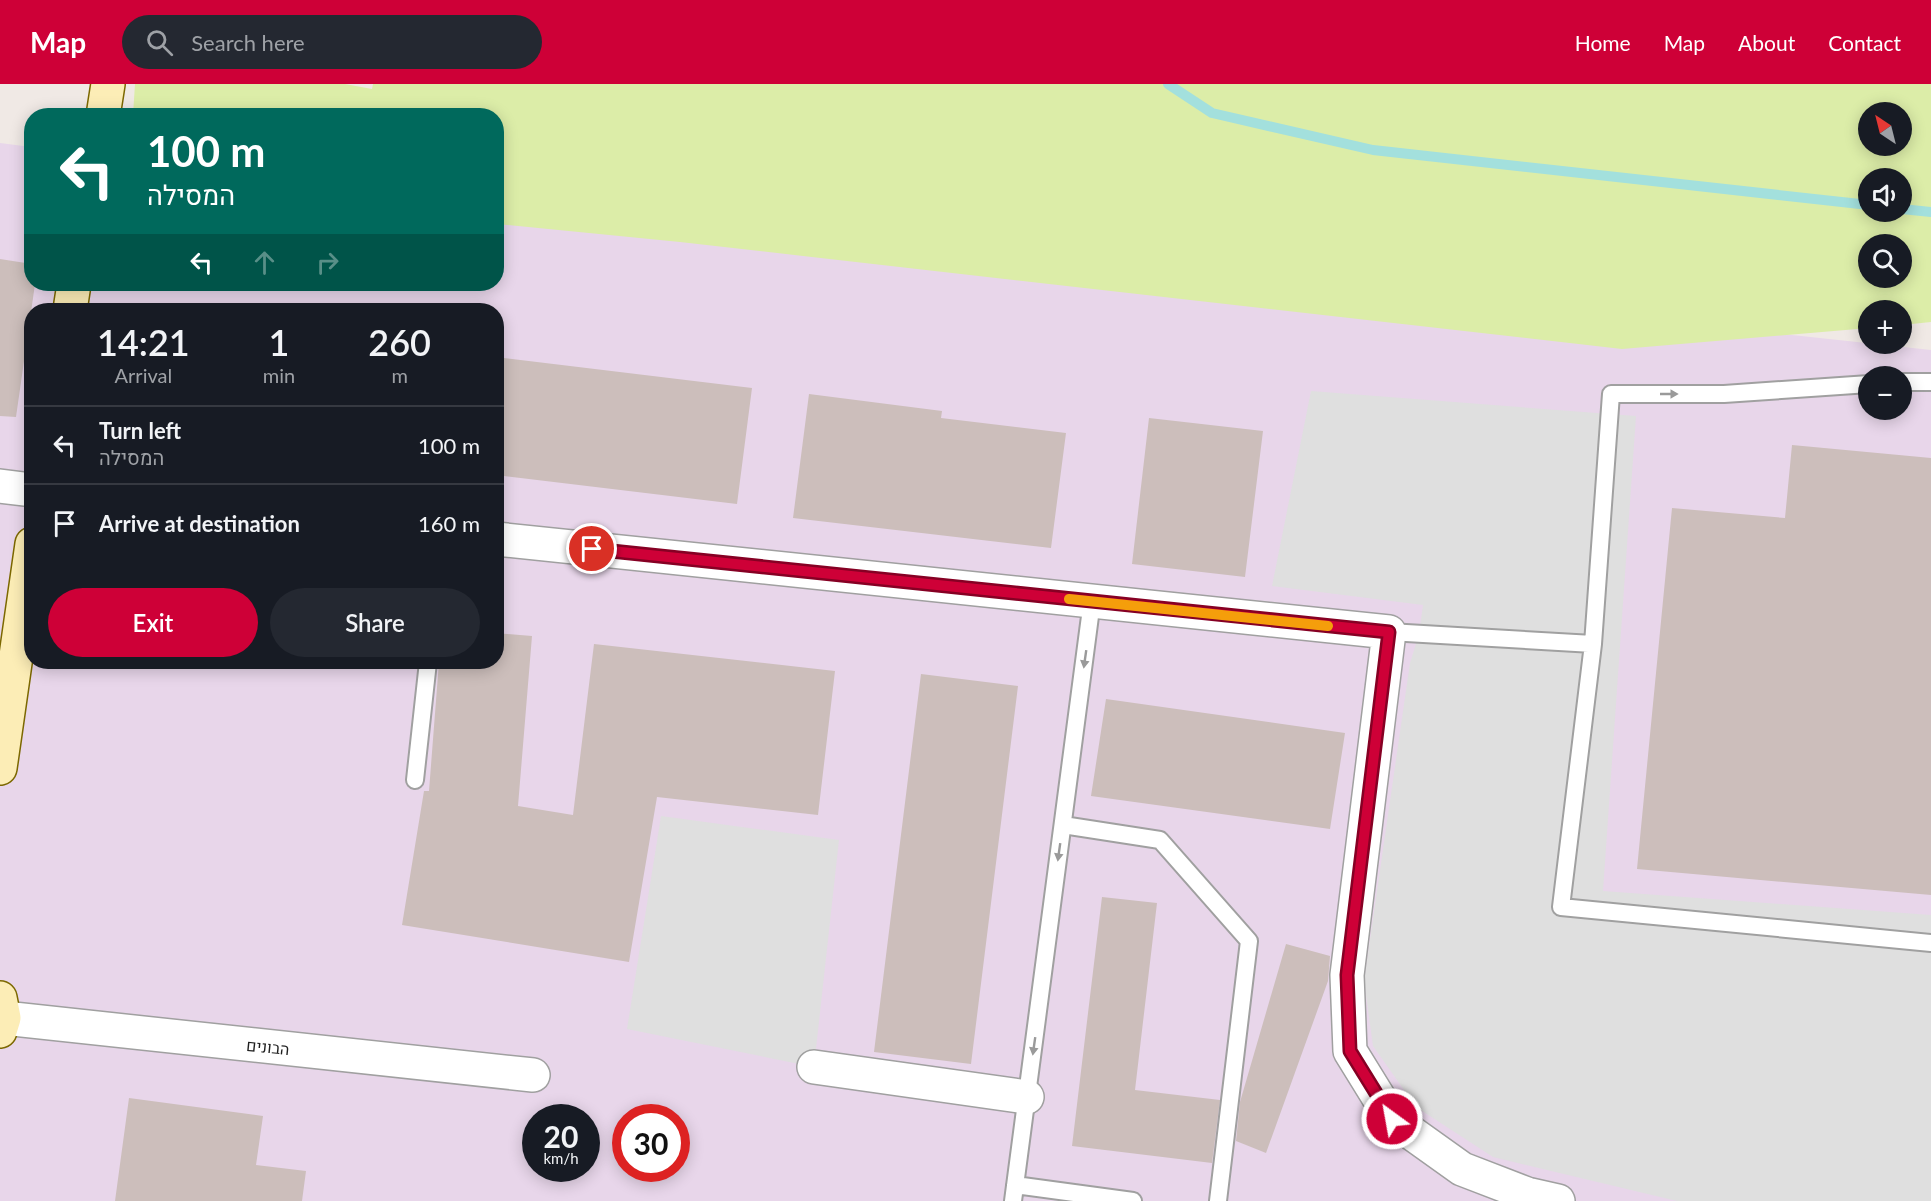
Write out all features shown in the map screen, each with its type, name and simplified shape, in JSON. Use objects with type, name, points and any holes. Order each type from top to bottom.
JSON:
[{"type":"street","points":[[104,108],[108,84]]},
{"type":"street","points":[[0,486],[24,489]]},
{"type":"street","points":[[504,540],[1389,632],[1347,975],[1350,1051],[1392,1119],[1462,1169],[1527,1194],[1558,1201]]},
{"type":"street","points":[[0,768],[24,600]]},
{"type":"street","name":"הבונים","points":[[1,1016],[532,1076]]},
{"type":"street","points":[[814,1067],[1027,1097]]},
{"type":"lane","points":[[1912,382],[1931,382]]},
{"type":"lane","points":[[1858,385],[1724,394],[1611,394],[1593,644],[1561,907],[1931,943]]},
{"type":"lane","points":[[1092,601],[1014,1193],[1133,1201]]},
{"type":"lane","points":[[1389,632],[1593,644]]},
{"type":"lane","points":[[415,780],[427,669]]},
{"type":"lane","points":[[1063,825],[1160,840],[1249,941],[1218,1201]]},
{"type":"shaded area","points":[[0,143],[24,146],[24,291],[504,291],[504,197],[1858,342],[1858,354],[1912,354],[1912,348],[1931,350],[1931,1201],[0,1201]]},
{"type":"shaded area","points":[[1311,391],[1636,416],[1603,891],[1931,915],[1931,1201],[1677,1201],[1493,1157],[1416,1107],[1373,1046],[1364,981],[1410,663],[1419,634],[1423,605],[1272,586]]},
{"type":"shaded area","points":[[661,816],[839,840],[814,1067],[627,1029]]},
{"type":"green space","points":[[135,84],[345,84],[372,89],[373,84],[1931,84],[1931,322],[1912,324],[1912,300],[1858,300],[1858,329],[1622,349],[680,242],[504,225],[504,108],[133,108]]},
{"type":"building","points":[[0,259],[24,263],[24,291],[34,291],[32,303],[24,303],[24,361],[16,417],[0,416]]},
{"type":"building","points":[[504,358],[752,388],[737,504],[504,476]]},
{"type":"building","points":[[809,394],[942,411],[941,418],[1066,433],[1051,548],[793,518]]},
{"type":"building","points":[[1149,418],[1263,431],[1245,577],[1132,564]]},
{"type":"building","points":[[1792,445],[1931,458],[1931,895],[1637,869],[1672,508],[1785,518]]},
{"type":"building","points":[[504,634],[532,636],[518,806],[573,815],[594,644],[835,671],[818,815],[657,797],[629,962],[402,925],[424,791],[429,791],[438,669],[504,669]]},
{"type":"building","points":[[921,674],[1018,686],[971,1064],[874,1052]]},
{"type":"building","points":[[1106,699],[1345,733],[1330,829],[1091,796]]},
{"type":"building","points":[[1102,897],[1157,903],[1135,1090],[1220,1100],[1212,1163],[1072,1146]]},
{"type":"building","points":[[1286,944],[1330,956],[1328,981],[1266,1153],[1236,1141],[1240,1102]]},
{"type":"building","points":[[129,1098],[263,1116],[256,1165],[306,1171],[302,1201],[115,1201]]},
{"type":"waterway","points":[[1168,84],[1212,113],[1373,150],[1858,204]]},
{"type":"waterway","points":[[1912,210],[1931,212]]},
{"type":"slow traffic","points":[[1069,599],[1328,626]]},
{"type":"route","points":[[592,549],[1389,632],[1347,975],[1350,1051],[1392,1119]]}]
